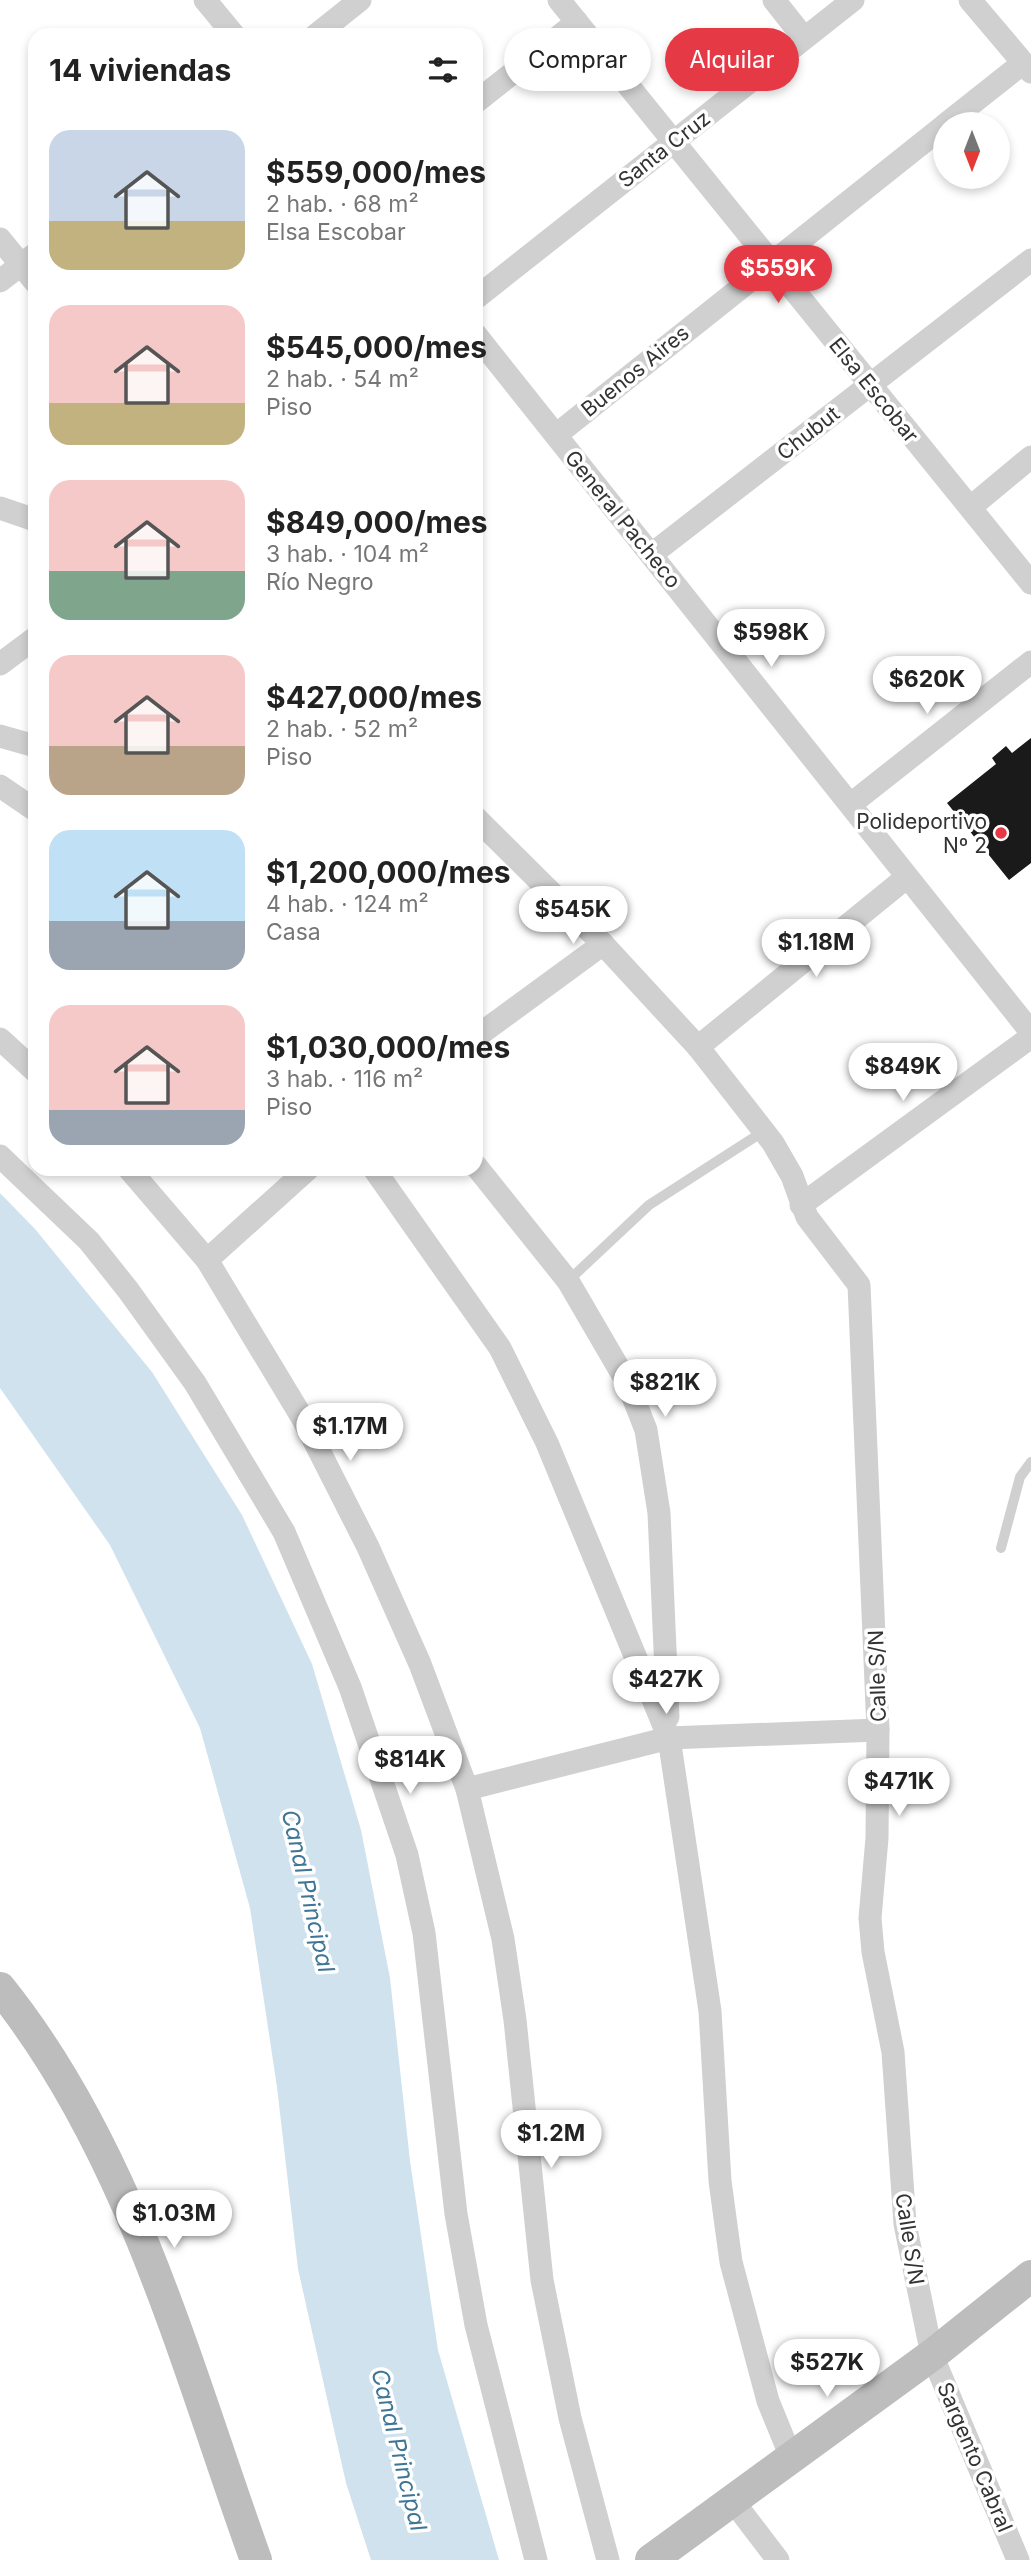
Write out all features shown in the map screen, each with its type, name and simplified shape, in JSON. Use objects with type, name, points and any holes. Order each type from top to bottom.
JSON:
[{"type":"street","points":[[205,0],[228,28]]},
{"type":"street","points":[[325,28],[360,0]]},
{"type":"street","name":"Elsa Escobar","points":[[559,0],[676,140],[869,386],[972,506],[1031,583]]},
{"type":"street","points":[[774,0],[804,38]]},
{"type":"street","name":"Santa Cruz","points":[[483,292],[853,0]]},
{"type":"street","points":[[970,0],[1027,67]]},
{"type":"street","points":[[483,96],[577,22]]},
{"type":"street","name":"Buenos Aires","points":[[963,112],[1027,67]]},
{"type":"street","name":"Buenos Aires","points":[[555,435],[933,135]]},
{"type":"street","points":[[0,239],[28,265]]},
{"type":"street","name":"Chubut","points":[[652,554],[1031,260]]},
{"type":"street","points":[[0,281],[28,268]]},
{"type":"street","name":"General Pacheco","points":[[483,344],[1031,1034]]},
{"type":"street","points":[[972,506],[1031,457]]},
{"type":"street","points":[[0,508],[28,518]]},
{"type":"street","points":[[0,664],[28,643]]},
{"type":"street","points":[[851,804],[1031,662]]},
{"type":"street","points":[[0,736],[28,744]]},
{"type":"street","points":[[0,786],[28,805]]},
{"type":"street","points":[[483,825],[603,944],[698,1047],[785,1161],[801,1205],[1031,1034]]},
{"type":"street","points":[[698,1047],[906,877]]},
{"type":"street","points":[[483,1032],[603,944]]},
{"type":"street","points":[[0,1039],[28,1065]]},
{"type":"street","points":[[0,1156],[89,1241],[195,1383],[284,1532],[350,1687],[407,1855],[424,1933],[456,2214],[473,2313],[497,2417],[536,2560]]},
{"type":"street","points":[[483,1175],[568,1281],[628,1384],[646,1430],[659,1513],[669,1738],[710,2011],[720,2182],[731,2262],[768,2401],[791,2458]]},
{"type":"street","points":[[135,1176],[207,1260],[303,1419],[368,1546],[420,1664],[467,1789],[507,1966],[542,2280],[570,2418],[608,2560]]},
{"type":"street","points":[[207,1260],[300,1176]]},
{"type":"street","points":[[379,1176],[499,1348],[526,1398],[669,1738]]},
{"type":"street","name":"Calle S/N","points":[[801,1205],[859,1285],[878,1730],[872,1940],[893,2052],[905,2224],[932,2355]]},
{"type":"street","points":[[467,1789],[669,1738],[878,1730]]},
{"type":"street","points":[[0,1988],[21,2014],[83,2114],[145,2247],[256,2560]]},
{"type":"street","points":[[651,2560],[932,2355],[1031,2276]]},
{"type":"street","name":"Sargento Cabral","points":[[932,2355],[1018,2560]]},
{"type":"street","points":[[733,2501],[778,2560]]},
{"type":"lane","points":[[568,1281],[649,1205],[764,1131]]},
{"type":"lane","points":[[1001,1548],[1020,1477],[1031,1462]]},
{"type":"water","name":"Canal Principal","points":[[0,1193],[35,1229],[152,1372],[242,1515],[312,1664],[361,1830],[390,1978],[410,2161],[438,2350],[499,2560],[371,2560],[346,2483],[298,2269],[277,2087],[250,1908],[200,1728],[110,1545],[0,1388]]},
{"type":"building","name":"Polideportivo Nº 2","points":[[1031,738],[1031,863],[1009,880],[947,803],[996,764],[992,758],[1006,746],[1012,753]]},
{"type":"place","name":"Polideportivo Nº 2","points":[[1001,833]]}]
